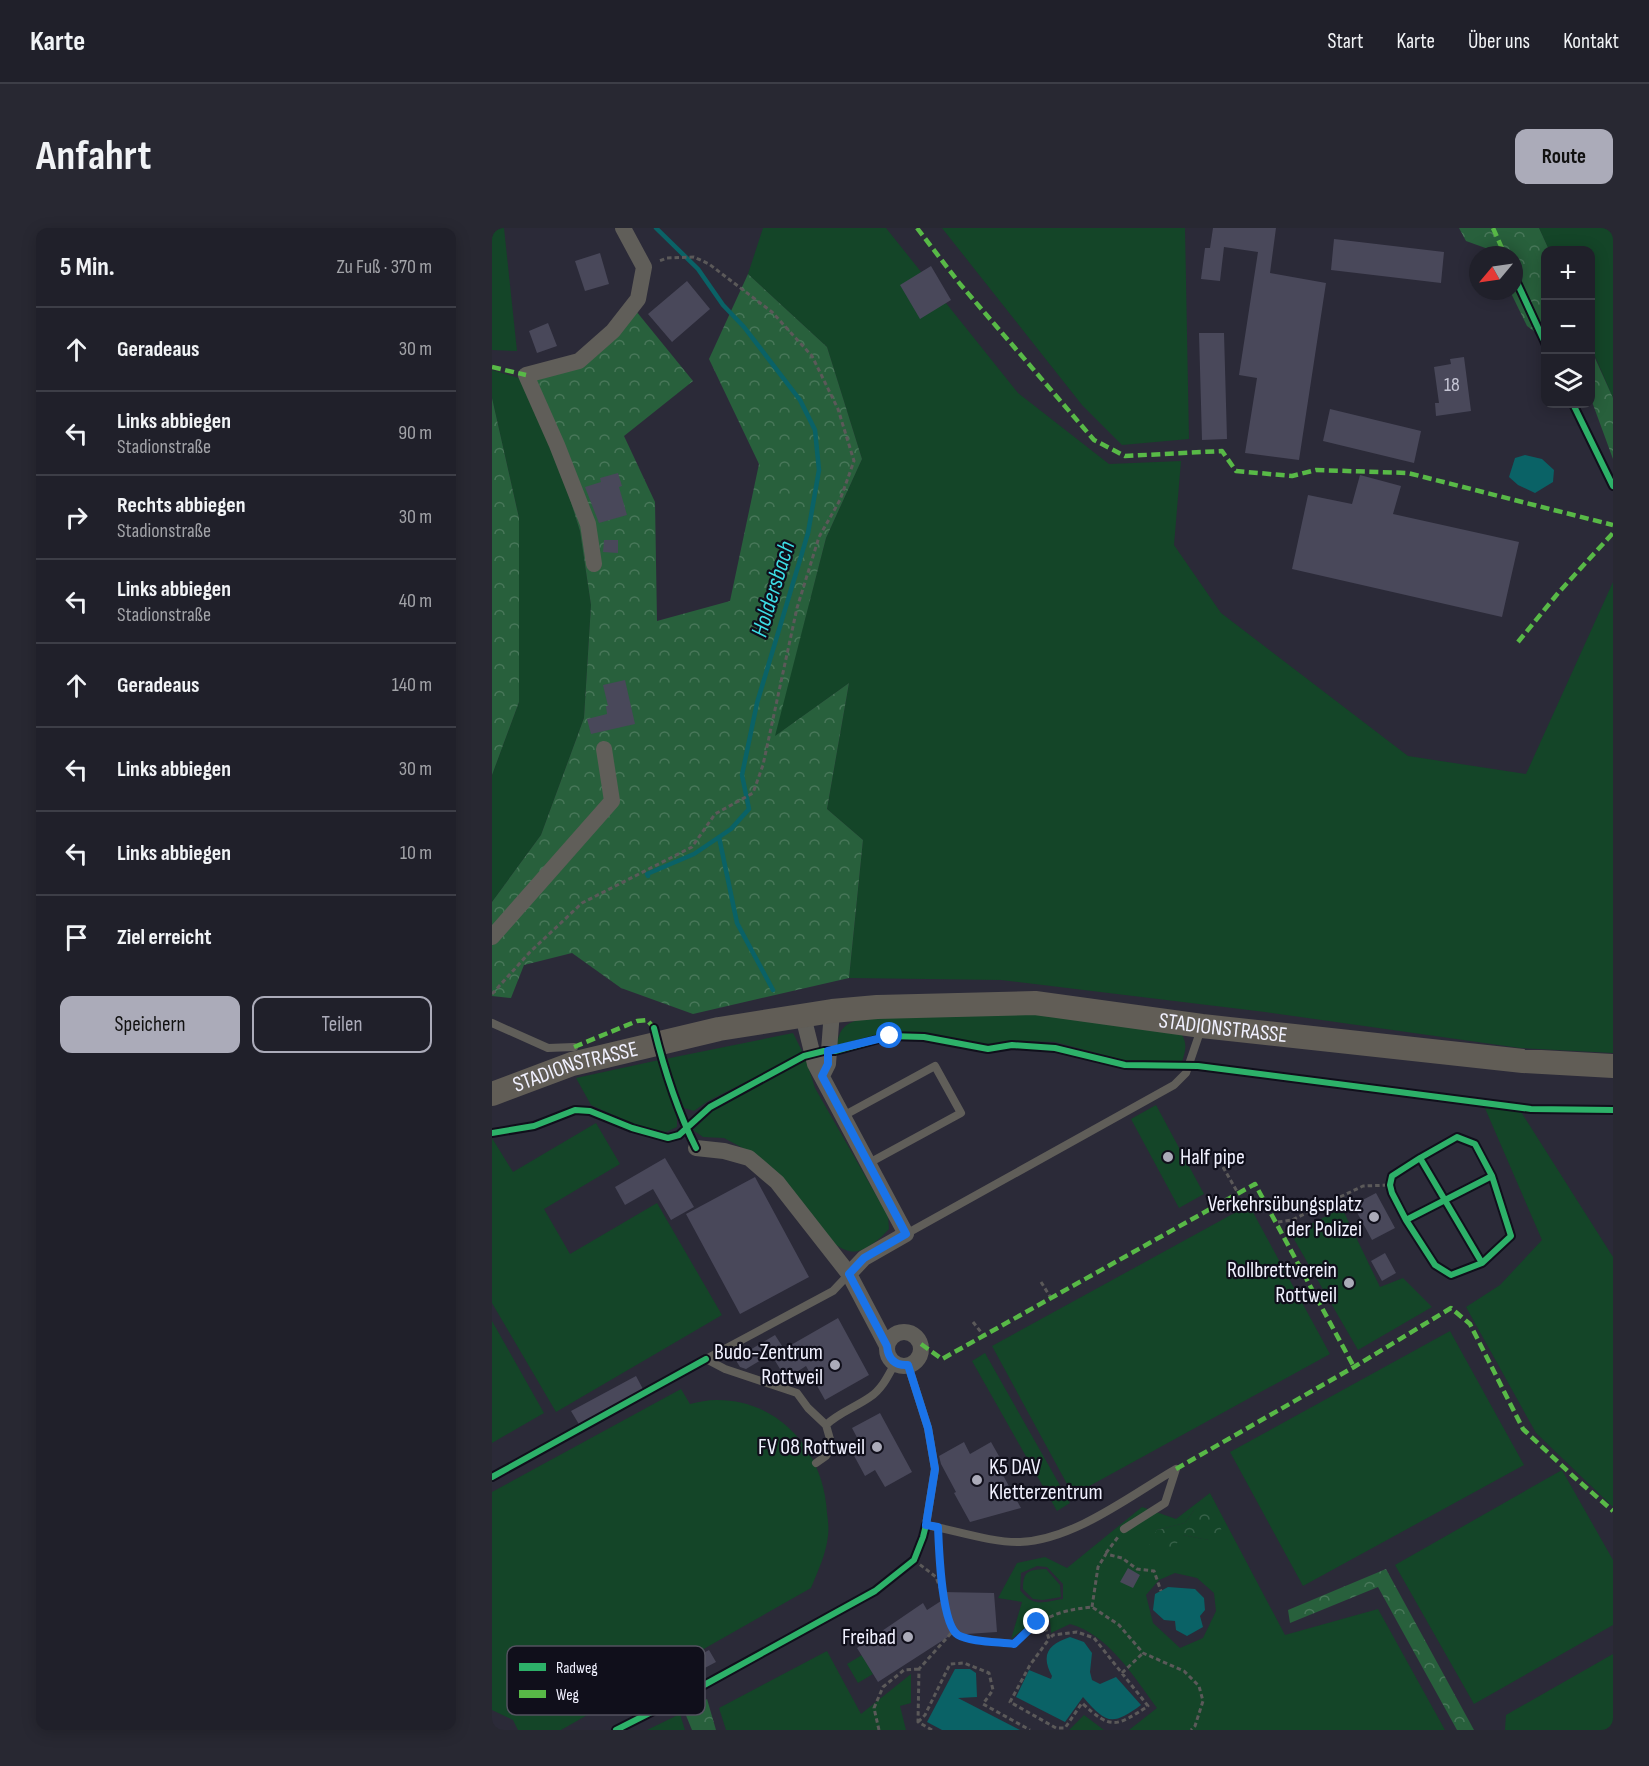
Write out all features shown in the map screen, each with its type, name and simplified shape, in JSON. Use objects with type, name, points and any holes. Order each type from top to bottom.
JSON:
[{"type":"street","points":[[594,564],[588,524],[526,375],[579,361],[613,331],[638,299],[644,267],[623,228]]},
{"type":"street","points":[[492,938],[612,801],[604,749]]},
{"type":"street","name":"STADIONSTRASSE","points":[[492,1094],[572,1064],[718,1029],[832,1011],[877,1007],[1035,1004],[1203,1026],[1523,1061],[1613,1066]]},
{"type":"street","points":[[822,1076],[828,1064],[832,1011]]},
{"type":"street","points":[[803,1016],[815,1064],[906,1234],[864,1258],[849,1274]]},
{"type":"street","points":[[696,1148],[724,1151],[750,1158],[777,1182],[849,1274],[887,1346],[887,1353],[902,1364],[919,1358],[921,1351],[921,1344],[913,1334],[907,1332],[894,1335],[887,1346]]},
{"type":"lane","points":[[492,1023],[548,1048],[574,1047]]},
{"type":"lane","points":[[906,1234],[1174,1085],[1186,1073],[1203,1026]]},
{"type":"lane","points":[[843,1116],[934,1066],[960,1113],[869,1163]]},
{"type":"lane","points":[[816,1463],[826,1456],[832,1446],[826,1425],[808,1408],[797,1393],[725,1369],[706,1359],[833,1291],[849,1274]]},
{"type":"lane","points":[[826,1425],[832,1419],[871,1397],[902,1364],[928,1428],[935,1469],[926,1525],[1020,1542],[1054,1536],[1085,1523],[1176,1469],[1165,1503],[1124,1529]]},
{"type":"path","points":[[492,994],[530,952],[582,903],[692,847],[715,814],[753,793],[763,765],[797,608],[819,537],[840,500],[854,461],[838,409],[812,356],[772,312],[709,264],[694,257],[667,258]]},
{"type":"path","points":[[1223,1167],[1238,1193]]},
{"type":"path","points":[[1392,1176],[1390,1185],[1392,1193]]},
{"type":"path","points":[[1278,1222],[1292,1220],[1363,1186],[1390,1185]]},
{"type":"path","points":[[1041,1282],[1051,1298]]},
{"type":"path","points":[[973,1322],[984,1336]]},
{"type":"path","points":[[938,1527],[942,1592]]},
{"type":"path","points":[[906,1566],[914,1560],[917,1552]]},
{"type":"path","points":[[1092,1607],[1098,1567],[1106,1554],[1122,1558],[1137,1569],[1154,1571],[1161,1591]]},
{"type":"path","points":[[914,1560],[936,1577],[953,1631],[960,1637],[1014,1644],[1043,1619],[1068,1610],[1092,1607],[1119,1625],[1143,1653],[1184,1671],[1199,1686],[1203,1701],[1195,1726],[1191,1730]]},
{"type":"path","points":[[1043,1619],[1049,1639]]},
{"type":"path","points":[[918,1722],[919,1669],[953,1631]]},
{"type":"path","points":[[1077,1632],[1094,1638],[1148,1706],[1120,1724],[1107,1724],[1094,1716],[1082,1703],[1065,1728],[1056,1729],[1010,1702],[1030,1665],[1049,1639],[1053,1635],[1077,1632]]},
{"type":"path","points":[[1122,1673],[1143,1653]]},
{"type":"path","points":[[918,1722],[925,1715],[950,1664],[964,1663],[989,1673],[993,1690],[983,1704],[1030,1730]]},
{"type":"path","points":[[879,1730],[874,1708],[883,1687],[904,1670],[919,1669]]},
{"type":"path","points":[[918,1722],[932,1730]]},
{"type":"green space","points":[[492,228],[504,228],[517,351],[492,350]]},
{"type":"green space","points":[[763,228],[886,228],[1018,393],[1109,464],[1181,461],[1174,545],[1221,613],[1408,756],[1526,774],[1613,582],[1613,1053],[1520,1048],[1265,1012],[1001,980],[849,978],[863,840],[827,809],[849,683],[774,737],[826,538],[862,459],[827,347],[748,274]]},
{"type":"green space","points":[[942,228],[1185,228],[1189,439],[1122,445],[1082,405]]},
{"type":"green space","points":[[1459,228],[1539,228],[1547,246],[1541,246],[1541,336],[1527,326],[1514,300],[1523,300],[1523,246],[1480,246],[1466,241]]},
{"type":"green space","points":[[1539,228],[1613,228],[1613,398],[1595,356],[1595,246],[1547,246]]},
{"type":"green space","points":[[748,274],[827,347],[862,459],[826,538],[775,736],[849,683],[827,809],[863,840],[849,978],[693,1014],[621,988],[572,953],[524,965],[511,998],[492,996],[492,902],[541,835],[584,718],[591,605],[580,531],[553,445],[522,379],[582,364],[636,311],[693,381],[624,436],[655,502],[657,621],[730,601],[759,464],[709,359]]},
{"type":"green space","points":[[1595,358],[1613,398],[1613,459],[1594,408]]},
{"type":"green space","points":[[492,370],[522,379],[553,445],[580,531],[591,605],[584,718],[541,835],[492,902],[492,775],[519,702],[519,518],[492,398]]},
{"type":"green space","points":[[492,398],[519,518],[519,702],[492,775]]},
{"type":"green space","points":[[1033,1014],[1179,1031],[1185,1046],[1182,1062],[1123,1060],[1055,1042],[1012,1041],[990,1045],[924,1033],[887,1033],[836,1047],[844,1027],[863,1018]]},
{"type":"green space","points":[[793,1033],[803,1053],[708,1101],[694,1111],[684,1108],[665,1059]]},
{"type":"green space","points":[[659,1060],[677,1118],[677,1127],[666,1132],[633,1124],[591,1105],[576,1078]]},
{"type":"green space","points":[[806,1060],[815,1088],[888,1216],[889,1229],[877,1241],[860,1251],[849,1251],[836,1245],[754,1154],[724,1138],[703,1137],[693,1130],[713,1111]]},
{"type":"green space","points":[[1481,1099],[1516,1104],[1613,1257],[1613,1507],[1536,1433],[1466,1307],[1500,1285],[1542,1240]]},
{"type":"green space","name":"Half pipe","points":[[1156,1105],[1204,1194],[1179,1208],[1131,1119]]},
{"type":"green space","points":[[596,1123],[620,1164],[544,1209],[570,1254],[657,1203],[722,1315],[556,1412],[492,1303],[492,1138],[513,1172]]},
{"type":"green space","points":[[1249,1205],[1330,1354],[1073,1495],[992,1346]]},
{"type":"green space","name":"Rollbrettverein Rottweil","points":[[1342,1208],[1380,1287],[1403,1278],[1432,1307],[1358,1350],[1291,1234]]},
{"type":"green space","points":[[492,1321],[544,1413],[492,1443]]},
{"type":"green space","points":[[1450,1331],[1524,1465],[1303,1586],[1230,1452]]},
{"type":"green space","points":[[985,1353],[1070,1503],[1057,1511],[972,1361]]},
{"type":"green space","points":[[681,1389],[690,1404],[717,1400],[740,1402],[761,1409],[779,1420],[795,1434],[808,1451],[818,1470],[824,1491],[828,1536],[811,1588],[705,1648],[705,1646],[507,1646],[507,1715],[587,1715],[561,1730],[518,1730],[513,1720],[492,1710],[492,1492]]},
{"type":"green space","points":[[1562,1470],[1613,1560],[1613,1625],[1474,1704],[1395,1565]]},
{"type":"green space","points":[[1210,1493],[1285,1635],[1378,1609],[1445,1730],[1129,1730],[1157,1708],[1120,1658],[1097,1637],[1070,1624],[1051,1633],[1050,1621],[1045,1611],[1011,1639],[1022,1602],[998,1598],[1017,1563],[1045,1557],[1067,1568],[1142,1507],[1176,1519]],"holes":[[[1195,1509],[1209,1540],[1157,1530],[1185,1523]],[[1037,1566],[1047,1567],[1063,1584],[1063,1599],[1034,1602],[1020,1590],[1021,1573]],[[1175,1573],[1197,1578],[1214,1593],[1216,1611],[1203,1638],[1180,1648],[1153,1623],[1146,1595],[1159,1580]]]},
{"type":"green space","points":[[1212,1504],[1225,1540],[1209,1540],[1183,1535],[1174,1547],[1157,1551],[1149,1544],[1157,1530],[1185,1523],[1195,1509]]},
{"type":"green space","points":[[1046,1569],[1060,1585],[1061,1597],[1033,1599],[1023,1589],[1024,1578],[1028,1572]]},
{"type":"green space","points":[[1386,1569],[1474,1730],[1457,1730],[1378,1587],[1290,1623],[1288,1610]]},
{"type":"green space","points":[[827,1651],[861,1714],[911,1674],[911,1703],[900,1706],[906,1730],[726,1730],[719,1708]]},
{"type":"green space","points":[[1613,1654],[1613,1730],[1505,1730],[1506,1715]]},
{"type":"green space","points":[[862,1655],[873,1674],[858,1683],[847,1664]]},
{"type":"green space","points":[[707,1699],[716,1730],[692,1730],[686,1715],[705,1715],[705,1700]]},
{"type":"green space","points":[[680,1715],[685,1730],[647,1730]]},
{"type":"green space","points":[[1084,1715],[1104,1730],[1069,1730]]},
{"type":"shaded area","points":[[1525,455],[1542,459],[1554,470],[1553,482],[1535,493],[1518,485],[1509,477],[1515,458]]},
{"type":"shaded area","points":[[1168,1587],[1195,1589],[1204,1598],[1205,1610],[1200,1616],[1203,1627],[1187,1636],[1176,1630],[1175,1621],[1164,1620],[1153,1610],[1155,1594]]},
{"type":"shaded area","points":[[1070,1637],[1084,1642],[1092,1653],[1090,1672],[1092,1680],[1100,1684],[1116,1677],[1141,1705],[1123,1717],[1109,1719],[1083,1697],[1065,1722],[1016,1697],[1029,1670],[1051,1679],[1047,1662],[1049,1651],[1057,1643]]},
{"type":"shaded area","points":[[955,1669],[970,1669],[976,1673],[977,1697],[958,1698],[1020,1730],[942,1730],[927,1722]]},
{"type":"building","points":[[1213,228],[1276,228],[1270,273],[1326,283],[1299,460],[1245,453],[1257,378],[1239,375],[1258,252],[1224,247],[1220,281],[1201,279],[1205,248],[1210,248]]},
{"type":"building","points":[[1334,239],[1444,252],[1441,283],[1331,270]]},
{"type":"building","points":[[600,253],[609,284],[585,291],[575,261]]},
{"type":"building","points":[[931,266],[951,300],[920,319],[900,285]]},
{"type":"building","points":[[687,281],[710,309],[672,342],[648,314]]},
{"type":"building","points":[[548,323],[557,346],[537,353],[529,331]]},
{"type":"building","points":[[1199,333],[1224,333],[1227,439],[1202,440]]},
{"type":"building","points":[[1464,357],[1471,411],[1436,416],[1435,403],[1439,403],[1434,367],[1451,364],[1450,359]]},
{"type":"building","points":[[1330,409],[1421,431],[1414,463],[1323,441]]},
{"type":"building","points":[[618,473],[622,486],[619,487],[627,515],[599,523],[585,487],[601,482],[600,478]]},
{"type":"building","points":[[1360,475],[1401,486],[1393,514],[1519,542],[1502,617],[1292,569],[1308,495],[1352,504]]},
{"type":"building","points":[[604,540],[618,540],[618,553],[603,552]]},
{"type":"building","points":[[625,680],[635,724],[591,734],[587,719],[607,714],[606,706],[608,706],[603,685]]},
{"type":"building","points":[[665,1158],[694,1207],[671,1220],[653,1189],[625,1205],[615,1187]]},
{"type":"building","points":[[755,1177],[809,1277],[740,1314],[686,1214]]},
{"type":"building","name":"Verkehrsübungsplatz der Polizei","points":[[1376,1193],[1395,1228],[1372,1240],[1353,1205]]},
{"type":"building","points":[[1385,1253],[1396,1273],[1382,1281],[1371,1261]]},
{"type":"building","name":"Budo-Zentrum Rottweil","points":[[838,1318],[869,1375],[825,1400],[806,1366],[786,1379],[771,1354],[746,1369],[740,1367],[735,1359],[775,1335],[784,1349]]},
{"type":"building","points":[[636,1376],[644,1391],[580,1426],[571,1411]]},
{"type":"building","name":"FV 08 Rottweil","points":[[880,1413],[912,1472],[885,1487],[875,1470],[865,1476],[851,1450],[861,1445],[852,1428]]},
{"type":"building","name":"K5 DAV Kletterzentrum","points":[[964,1442],[970,1454],[991,1442],[1004,1465],[999,1468],[1021,1508],[970,1522],[954,1493],[956,1492],[939,1456]]},
{"type":"building","points":[[1128,1568],[1140,1575],[1133,1588],[1120,1582]]},
{"type":"building","name":"Freibad","points":[[942,1592],[994,1593],[997,1632],[951,1635],[878,1682],[857,1648],[923,1603],[927,1610],[941,1601]]},
{"type":"building","points":[[709,1650],[716,1662],[705,1668],[705,1652]]},
{"type":"waterway","name":"Holdersbach","points":[[648,876],[647,874],[694,854],[731,829],[749,809],[742,775],[757,703],[808,533],[819,470],[815,430],[800,400],[744,327],[723,305],[698,269],[656,228]]},
{"type":"waterway","name":"Holdersbach","points":[[719,837],[737,923],[773,990]]},
{"type":"marked path","points":[[917,228],[960,284],[1094,440],[1125,456],[1222,451],[1236,471],[1292,476],[1316,470],[1408,473],[1613,525]]},
{"type":"marked path","points":[[1493,228],[1501,246]]},
{"type":"marked path","points":[[492,367],[526,375]]},
{"type":"marked path","points":[[1518,642],[1559,592],[1613,533]]},
{"type":"marked path","points":[[574,1047],[637,1021],[647,1020],[654,1028]]},
{"type":"marked path","points":[[921,1344],[942,1359],[1255,1184],[1354,1367]]},
{"type":"marked path","points":[[1176,1469],[1354,1367],[1451,1308],[1470,1324],[1523,1429],[1613,1511]]},
{"type":"cycle path","points":[[1523,295],[1541,334]]},
{"type":"cycle path","points":[[1575,408],[1613,486]]},
{"type":"cycle path","points":[[654,1028],[672,1089],[696,1148]]},
{"type":"cycle path","points":[[492,1133],[534,1126],[575,1110],[590,1111],[632,1128],[668,1138],[679,1135],[710,1107],[804,1056],[835,1051],[890,1036],[924,1037],[988,1049],[1012,1045],[1055,1048],[1125,1065],[1198,1066],[1531,1109],[1613,1110]]},
{"type":"cycle path","points":[[1420,1158],[1457,1137],[1475,1144],[1492,1176],[1511,1236],[1482,1263],[1451,1275],[1435,1265],[1406,1220],[1390,1185],[1392,1176],[1420,1158],[1482,1263]]},
{"type":"cycle path","points":[[1406,1220],[1492,1176]]},
{"type":"cycle path","points":[[492,1477],[706,1359]]},
{"type":"cycle path","points":[[705,1684],[875,1591],[914,1560],[926,1525]]},
{"type":"cycle path","points":[[616,1730],[646,1715]]},
{"type":"place","name":"Half pipe","points":[[1168,1157]]},
{"type":"place","name":"Verkehrsübungsplatz der Polizei","points":[[1374,1217]]},
{"type":"place","name":"Rollbrettverein Rottweil","points":[[1349,1283]]},
{"type":"place","name":"Budo-Zentrum Rottweil","points":[[835,1365]]},
{"type":"place","name":"FV 08 Rottweil","points":[[877,1447]]},
{"type":"place","name":"K5 DAV Kletterzentrum","points":[[977,1480]]},
{"type":"place","name":"Freibad","points":[[908,1637]]},
{"type":"route","points":[[890,1036],[828,1051],[828,1064],[822,1076],[906,1234],[864,1258],[849,1274],[887,1346],[890,1359],[902,1366],[908,1365],[928,1428],[935,1469],[926,1525],[938,1527],[942,1592],[953,1631],[960,1637],[1014,1644],[1037,1622]]}]
